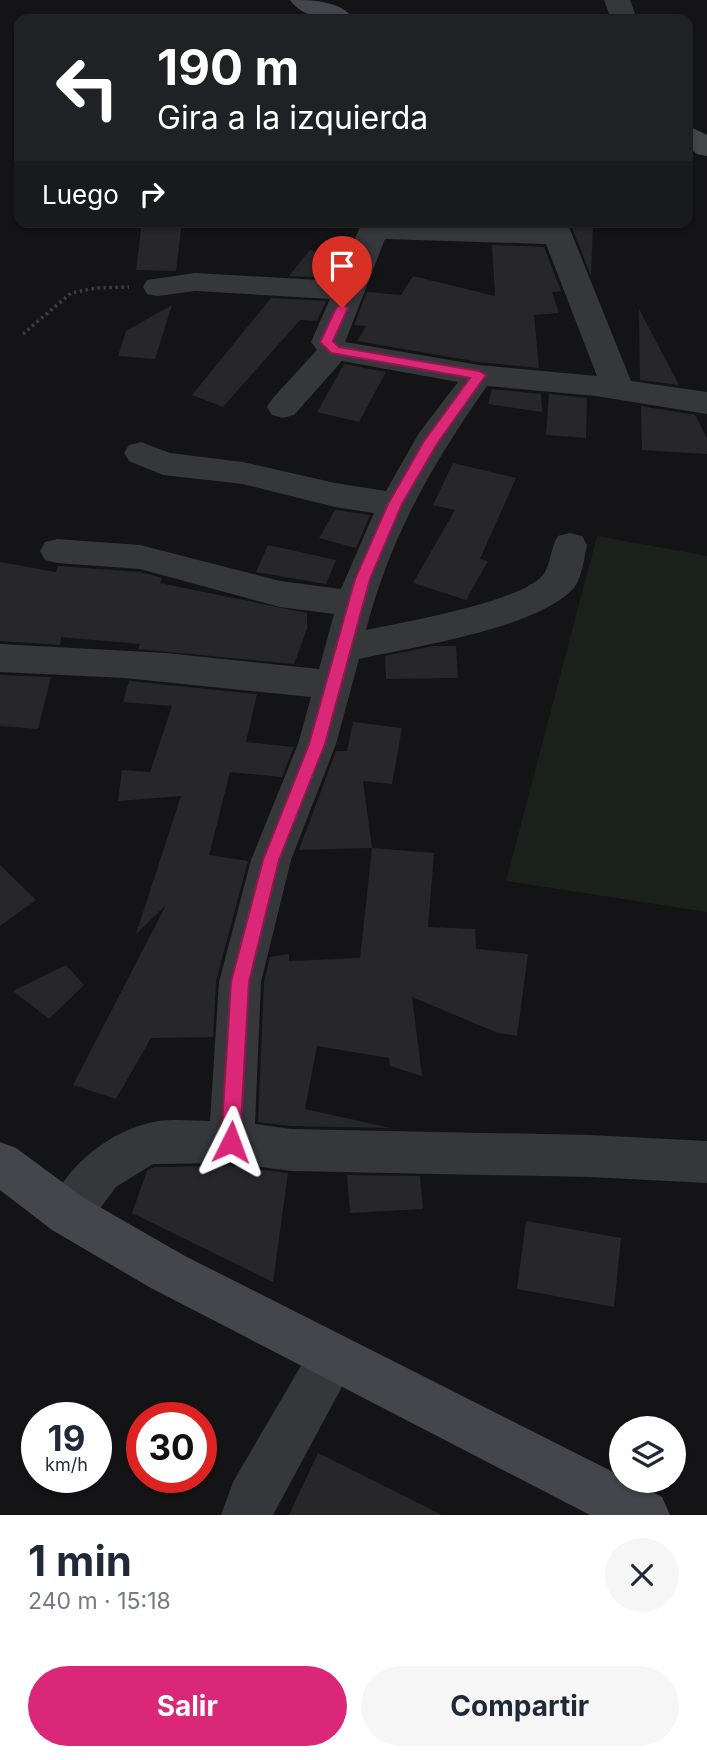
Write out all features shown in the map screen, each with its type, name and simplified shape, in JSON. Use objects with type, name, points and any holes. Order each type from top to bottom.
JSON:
[{"type":"main road","points":[[303,0],[331,14]]},
{"type":"main road","points":[[0,1163],[68,1214],[168,1272],[645,1515]]},
{"type":"street","points":[[376,228],[327,342],[335,350],[479,375],[618,389],[707,403]]},
{"type":"street","points":[[496,228],[555,229],[618,389]]},
{"type":"street","points":[[158,287],[195,282],[350,291]]},
{"type":"street","points":[[283,407],[335,350]]},
{"type":"street","points":[[231,1142],[240,982],[271,860],[317,744],[362,579],[395,504],[431,441],[479,375]]},
{"type":"street","points":[[141,453],[163,464],[243,472],[335,495],[395,504]]},
{"type":"street","points":[[342,649],[478,619],[525,603],[560,581],[570,545]]},
{"type":"street","points":[[57,551],[140,557],[280,594],[355,604]]},
{"type":"street","points":[[0,658],[72,659],[223,671],[332,685]]},
{"type":"street","points":[[68,1214],[100,1172],[124,1154],[151,1143],[231,1142],[291,1150],[590,1156],[707,1162]]},
{"type":"street","points":[[247,1515],[251,1500],[333,1357]]},
{"type":"path","points":[[23,334],[35,327],[65,296],[94,287],[158,287]]},
{"type":"shaded area","points":[[597,536],[707,556],[707,912],[506,881]]},
{"type":"building","points":[[141,228],[181,228],[176,271],[136,270]]},
{"type":"building","points":[[572,228],[593,228],[591,276]]},
{"type":"building","points":[[492,245],[544,247],[561,291],[552,292],[559,313],[534,315],[539,368],[479,362],[357,341],[366,326],[354,325],[367,292],[401,295],[413,276],[495,296]]},
{"type":"building","points":[[310,250],[344,259],[335,278],[289,276]]},
{"type":"building","points":[[271,298],[326,301],[317,321],[300,320],[223,407],[192,395]]},
{"type":"building","points":[[172,305],[155,359],[118,356],[126,331]]},
{"type":"building","points":[[639,309],[679,385],[640,380]]},
{"type":"building","points":[[344,364],[386,372],[359,422],[317,412]]},
{"type":"building","points":[[492,389],[541,394],[542,412],[488,404]]},
{"type":"building","points":[[549,394],[587,398],[586,438],[546,435]]},
{"type":"building","points":[[641,406],[695,415],[707,438],[707,454],[642,450]]},
{"type":"building","points":[[453,463],[516,478],[480,559],[488,561],[466,600],[413,583],[455,510],[433,505]]},
{"type":"building","points":[[335,510],[370,515],[356,548],[319,538]]},
{"type":"building","points":[[268,545],[336,560],[326,584],[256,572]]},
{"type":"building","points":[[0,562],[56,572],[58,566],[140,572],[162,578],[160,583],[307,613],[307,629],[294,664],[138,649],[140,644],[61,637],[60,645],[0,641]]},
{"type":"building","points":[[433,646],[456,646],[458,678],[386,679],[385,656]]},
{"type":"building","points":[[0,675],[51,677],[38,729],[0,726]]},
{"type":"building","points":[[129,681],[257,694],[246,742],[294,747],[282,777],[230,772],[209,855],[248,861],[216,981],[213,1037],[151,1038],[116,1099],[73,1085],[166,905],[136,934],[181,796],[118,801],[122,770],[150,772],[172,706],[123,702]]},
{"type":"building","points":[[353,722],[402,728],[392,784],[363,781],[372,848],[299,850],[336,751],[347,751]]},
{"type":"building","points":[[372,848],[434,853],[428,927],[475,929],[476,949],[528,954],[517,1036],[498,1033],[412,997],[422,1076],[390,1066],[389,1058],[317,1046],[305,1109],[391,1128],[291,1126],[258,1122],[264,982],[270,957],[289,954],[289,961],[360,958]]},
{"type":"building","points":[[0,865],[36,900],[0,926]]},
{"type":"building","points":[[66,965],[84,985],[49,1019],[13,991]]},
{"type":"building","points":[[231,1166],[288,1173],[273,1282],[132,1213],[147,1171],[154,1167]]},
{"type":"building","points":[[347,1175],[420,1176],[423,1209],[350,1213]]},
{"type":"building","points":[[526,1221],[621,1238],[614,1307],[517,1289]]},
{"type":"building","points":[[318,1453],[442,1515],[289,1515]]},
{"type":"route","points":[[231,1142],[240,982],[271,860],[317,744],[362,579],[395,504],[431,441],[479,375],[335,350],[327,342],[342,308]]}]
